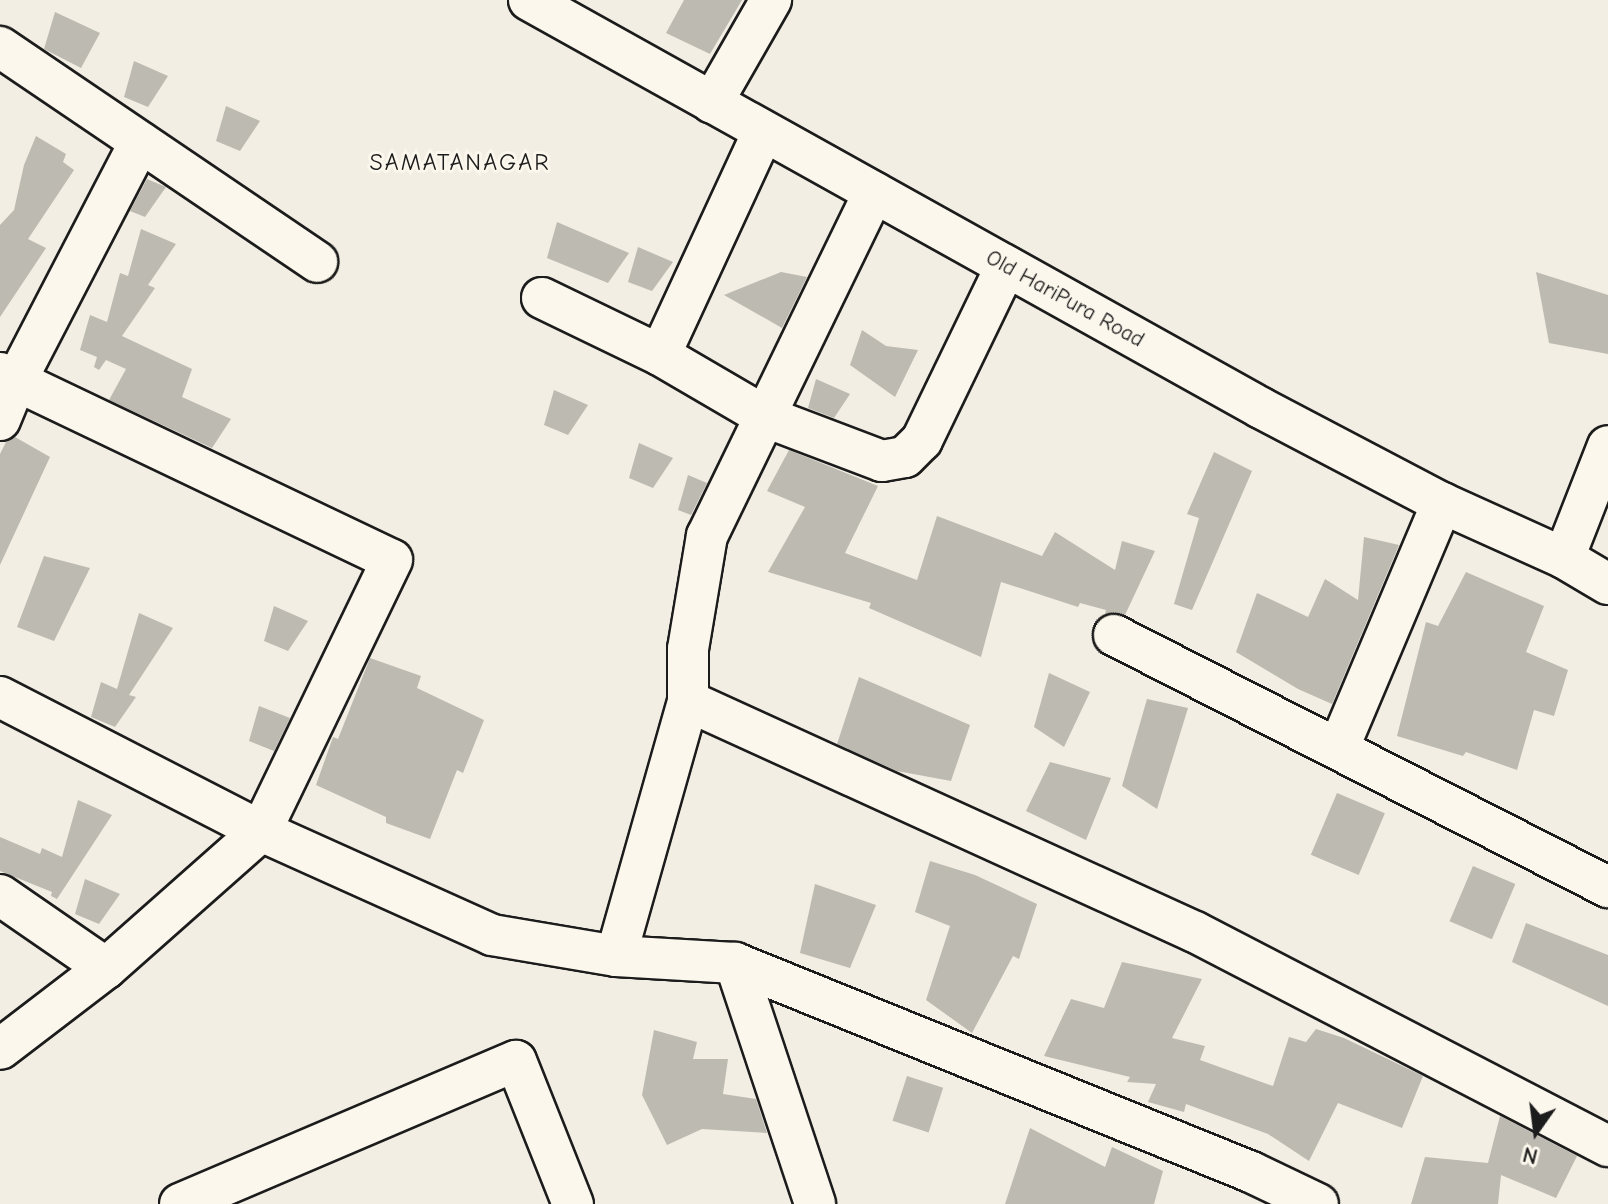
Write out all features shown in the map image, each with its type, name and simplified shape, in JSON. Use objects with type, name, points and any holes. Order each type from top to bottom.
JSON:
[{"type":"street","name":"Old HariPura Road","points":[[529,0],[1006,266],[1442,503],[1564,558],[1608,584]]},
{"type":"street","points":[[712,103],[771,0]]},
{"type":"street","points":[[0,47],[317,262]]},
{"type":"street","points":[[660,355],[763,132]]},
{"type":"street","points":[[0,420],[8,377],[140,142]]},
{"type":"street","points":[[616,956],[688,701],[688,649],[707,536],[874,192]]},
{"type":"street","points":[[542,298],[660,355],[766,417],[882,461],[905,457],[922,440],[1006,266]]},
{"type":"street","points":[[0,1049],[106,968],[261,831],[392,560],[8,377]]},
{"type":"street","points":[[1564,558],[1608,446]]},
{"type":"street","points":[[1339,747],[1442,503]]},
{"type":"street","points":[[1114,635],[1339,747],[1608,887]]},
{"type":"street","points":[[0,697],[261,831],[492,935],[616,956],[735,963],[1251,1172],[1318,1204]]},
{"type":"street","points":[[688,701],[1195,932],[1608,1146]]},
{"type":"street","points":[[0,895],[106,968]]},
{"type":"street","points":[[735,963],[815,1204]]},
{"type":"street","points":[[180,1204],[516,1061],[573,1204]]},
{"type":"building","points":[[684,0],[742,0],[710,54],[666,33]]},
{"type":"building","points":[[55,12],[100,33],[81,68],[44,49]]},
{"type":"building","points":[[134,61],[168,76],[148,107],[124,97]]},
{"type":"building","points":[[226,106],[260,121],[240,151],[216,141]]},
{"type":"building","points":[[36,136],[66,154],[63,162],[74,170],[28,239],[46,248],[0,317],[0,225],[14,210],[24,165]]},
{"type":"building","points":[[147,179],[166,187],[145,217],[130,211]]},
{"type":"building","points":[[557,222],[629,253],[608,283],[547,258]]},
{"type":"building","points":[[141,229],[176,244],[148,285],[155,288],[122,336],[192,369],[182,397],[231,419],[212,448],[109,400],[126,369],[106,360],[99,370],[94,367],[97,357],[80,350],[90,315],[107,322],[120,273],[128,276]]},
{"type":"building","points":[[638,247],[673,262],[652,291],[628,282]]},
{"type":"building","points":[[781,272],[807,277],[782,328],[724,295]]},
{"type":"building","points":[[1536,272],[1608,295],[1608,354],[1549,343]]},
{"type":"building","points":[[862,330],[886,346],[918,350],[895,397],[850,365]]},
{"type":"building","points":[[816,379],[850,394],[834,418],[808,408]]},
{"type":"building","points":[[554,390],[588,405],[568,435],[544,425]]},
{"type":"building","points":[[15,437],[50,457],[0,565],[0,454],[6,442]]},
{"type":"building","points":[[639,443],[673,458],[653,488],[629,478]]},
{"type":"building","points":[[789,450],[878,486],[845,553],[917,580],[937,516],[1042,556],[1055,532],[1115,570],[1122,541],[1155,551],[1125,615],[1105,614],[1106,610],[1080,603],[1078,607],[1001,582],[981,657],[869,608],[871,603],[768,572],[805,507],[767,491]]},
{"type":"building","points":[[1214,452],[1252,471],[1192,610],[1174,604],[1199,518],[1187,514]]},
{"type":"building","points":[[688,475],[707,483],[691,515],[678,510]]},
{"type":"building","points":[[1364,537],[1399,545],[1332,704],[1298,689],[1236,652],[1257,593],[1308,617],[1325,579],[1358,600]]},
{"type":"building","points":[[44,556],[90,568],[54,641],[17,627]]},
{"type":"building","points":[[1466,572],[1544,606],[1526,652],[1568,670],[1554,716],[1534,710],[1517,770],[1466,752],[1463,756],[1397,736],[1426,622],[1438,626]]},
{"type":"building","points":[[274,606],[308,621],[288,651],[264,641]]},
{"type":"building","points":[[139,613],[173,628],[129,695],[136,697],[115,727],[91,717],[101,682],[117,689]]},
{"type":"building","points":[[370,658],[421,676],[417,688],[484,720],[463,773],[457,770],[430,839],[386,823],[386,817],[316,785],[333,737],[338,739]]},
{"type":"building","points":[[1049,673],[1090,692],[1064,747],[1034,727]]},
{"type":"building","points":[[859,677],[970,725],[951,781],[897,771],[837,744]]},
{"type":"building","points":[[1147,699],[1188,708],[1157,809],[1122,786]]},
{"type":"building","points":[[259,706],[290,718],[274,751],[249,741]]},
{"type":"building","points":[[1050,762],[1111,778],[1086,840],[1026,811]]},
{"type":"building","points":[[1337,793],[1385,813],[1359,875],[1311,855]]},
{"type":"building","points":[[78,800],[112,815],[57,899],[51,896],[52,892],[0,871],[0,837],[40,854],[42,848],[62,857]]},
{"type":"building","points":[[930,861],[975,875],[1037,904],[1019,959],[1013,956],[972,1033],[926,1000],[950,926],[915,912]]},
{"type":"building","points":[[1473,866],[1515,884],[1492,939],[1450,921]]},
{"type":"building","points":[[85,879],[120,894],[99,924],[75,914]]},
{"type":"building","points":[[815,884],[876,905],[850,968],[800,953]]},
{"type":"building","points":[[1526,923],[1608,955],[1608,1006],[1512,962]]},
{"type":"building","points":[[1122,962],[1202,979],[1172,1038],[1205,1046],[1200,1060],[1273,1086],[1289,1037],[1306,1042],[1316,1029],[1344,1038],[1423,1076],[1402,1128],[1338,1103],[1309,1161],[1268,1134],[1186,1104],[1184,1112],[1148,1102],[1156,1084],[1127,1082],[1130,1077],[1044,1056],[1071,999],[1104,1008]]},
{"type":"building","points":[[654,1030],[697,1042],[693,1059],[728,1059],[723,1094],[756,1099],[767,1133],[702,1129],[667,1145],[642,1095]]},
{"type":"building","points":[[907,1076],[943,1088],[929,1132],[892,1121]]},
{"type":"building","points":[[1500,1116],[1577,1156],[1556,1198],[1501,1175],[1498,1204],[1411,1204],[1425,1157],[1488,1163]]},
{"type":"building","points":[[1030,1128],[1105,1167],[1112,1147],[1163,1171],[1154,1204],[1005,1204]]},
{"type":"district","name":"SAMATANAGAR","points":[[460,163]]}]
